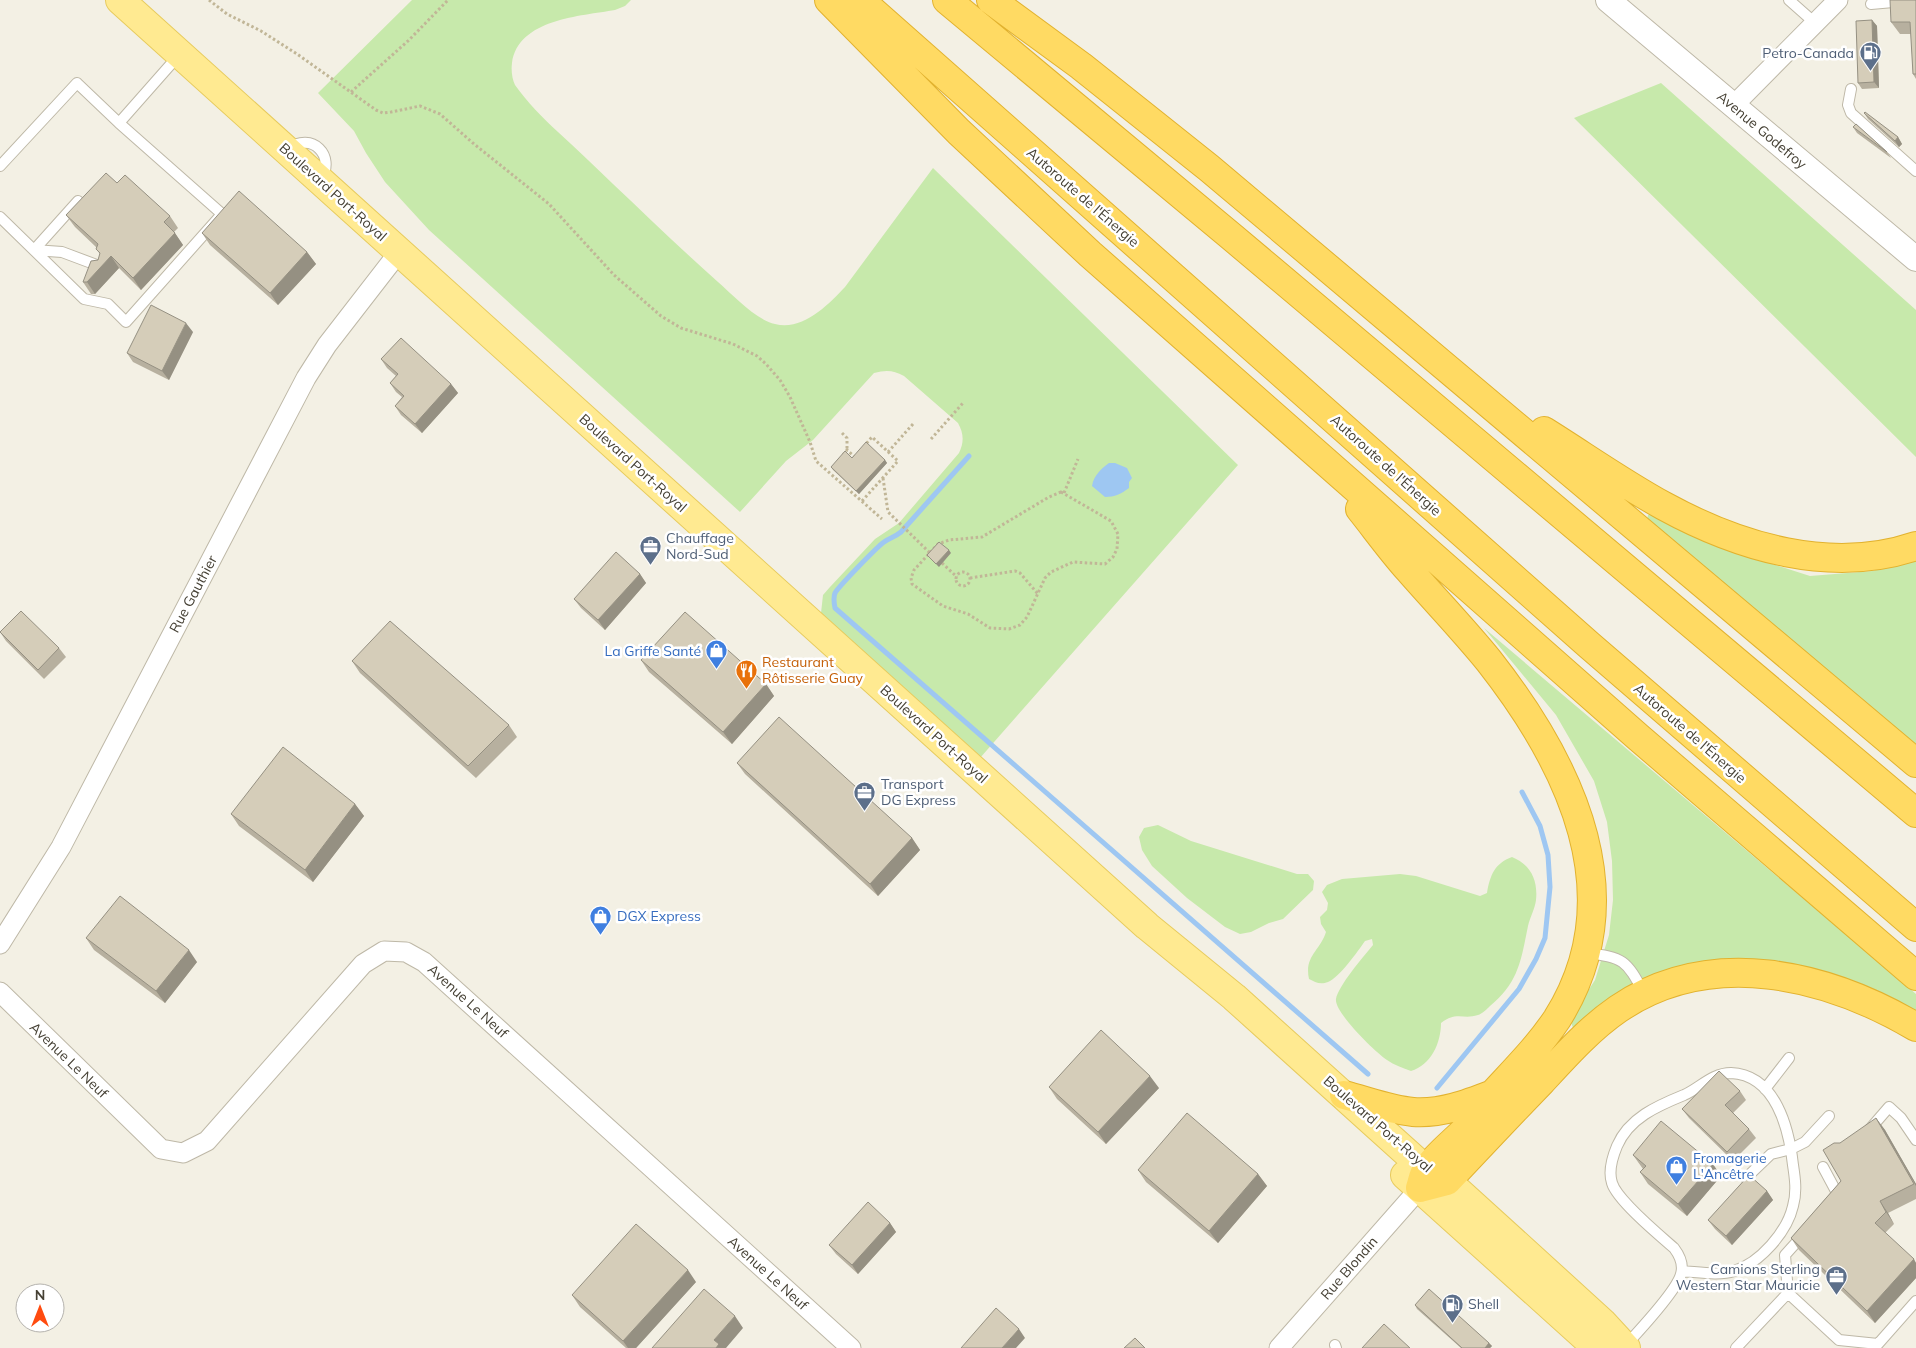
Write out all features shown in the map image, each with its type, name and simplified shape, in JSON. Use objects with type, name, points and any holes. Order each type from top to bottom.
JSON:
[{"type":"highway","points":[[829,0],[959,132],[1029,198],[1653,750],[1916,976]]},
{"type":"highway","name":"Autoroute de l'Énergie","points":[[860,0],[1596,651],[1916,927]]},
{"type":"highway","points":[[947,0],[1240,243],[1916,813]]},
{"type":"highway","points":[[991,0],[1055,46],[1174,139],[1916,763]]},
{"type":"highway","points":[[1458,377],[1648,497],[1696,522],[1727,535],[1776,550],[1821,558],[1867,557],[1916,546]]},
{"type":"highway","points":[[1312,450],[1408,570],[1488,660],[1520,702],[1549,751],[1572,801],[1583,834],[1588,860],[1593,907],[1585,953],[1574,986],[1554,1022],[1528,1056],[1493,1094],[1431,1180]]},
{"type":"highway","points":[[1431,1180],[1588,1034],[1618,1010],[1645,993],[1672,983],[1711,974],[1752,972],[1779,975],[1849,994],[1881,1008],[1916,1027]]},
{"type":"highway","points":[[1344,1095],[1400,1110],[1424,1112],[1460,1106],[1493,1094]]},
{"type":"main road","name":"Boulevard Port-Royal","points":[[120,0],[1147,926],[1234,997],[1344,1095],[1431,1180],[1586,1338],[1619,1348]]},
{"type":"main road","name":"Boulevard Port-Royal","points":[[1147,926],[1295,1075],[1431,1180]]},
{"type":"street","name":"Avenue Godefroy","points":[[1608,0],[1916,259]]},
{"type":"street","points":[[1733,106],[1838,0]]},
{"type":"street","name":"Rue Gauthier","points":[[0,944],[61,847],[306,378],[327,345],[399,252]]},
{"type":"street","name":"Avenue Le Neuf","points":[[0,992],[161,1149],[183,1153],[207,1141],[363,964],[384,951],[406,952],[424,962],[851,1348]]},
{"type":"street","name":"Rue Blondin","points":[[1279,1348],[1431,1180]]},
{"type":"lane","points":[[1788,0],[1815,23]]},
{"type":"lane","points":[[1871,4],[1916,0]]},
{"type":"lane","points":[[119,123],[180,54]]},
{"type":"lane","points":[[0,166],[76,83],[222,214],[126,322],[108,304],[84,299],[0,217]]},
{"type":"lane","points":[[1851,89],[1848,105],[1851,113],[1916,170]]},
{"type":"lane","points":[[34,250],[78,201]]},
{"type":"lane","points":[[34,250],[62,252],[102,267]]},
{"type":"lane","points":[[1585,953],[1623,961],[1630,968],[1645,993]]},
{"type":"lane","points":[[1765,1089],[1789,1058]]},
{"type":"lane","points":[[1619,1348],[1673,1288],[1679,1280],[1682,1271],[1681,1261],[1677,1252],[1614,1188],[1610,1173],[1616,1147],[1624,1134],[1643,1116],[1659,1105],[1689,1092],[1717,1075],[1729,1073],[1743,1075],[1765,1089],[1779,1109],[1791,1149],[1795,1179],[1794,1204],[1789,1218],[1774,1241],[1753,1261],[1734,1271],[1718,1273],[1682,1271]]},
{"type":"lane","points":[[1864,1136],[1889,1108],[1901,1118],[1916,1140]]},
{"type":"lane","points":[[1746,1178],[1771,1154],[1791,1149],[1811,1137],[1828,1116]]},
{"type":"lane","points":[[1824,1167],[1838,1195],[1826,1208]]},
{"type":"lane","points":[[1808,1228],[1785,1255],[1788,1292],[1840,1340],[1878,1344],[1916,1301]]},
{"type":"lane","points":[[1736,1348],[1788,1292]]},
{"type":"path","points":[[209,0],[227,14],[260,30],[297,54],[370,106],[383,113],[420,106],[440,114],[481,150],[549,204],[614,275],[666,319],[681,328],[733,344],[756,356],[780,380],[790,397],[816,461],[882,519]]},
{"type":"path","points":[[351,92],[409,40],[448,0]]},
{"type":"path","points":[[931,439],[963,403]]},
{"type":"path","points":[[888,452],[913,424]]},
{"type":"path","points":[[841,457],[848,450],[848,438],[842,433]]},
{"type":"path","points":[[848,450],[855,457],[872,437],[898,461],[862,501]]},
{"type":"path","points":[[1064,493],[1078,459]]},
{"type":"path","points":[[828,471],[834,464]]},
{"type":"path","points":[[883,478],[888,512],[931,554]]},
{"type":"path","points":[[862,490],[868,494]]},
{"type":"path","points":[[1058,493],[1064,493],[1092,509],[1101,517],[1111,521],[1118,534],[1117,549],[1113,558],[1105,564],[1079,561],[1066,564],[1048,575],[1027,617],[1020,625],[1009,629],[990,628],[968,614],[943,606],[912,584],[911,578],[914,570],[931,554],[940,542],[982,537],[1058,493]]},
{"type":"path","points":[[942,563],[957,577]]},
{"type":"path","points":[[970,578],[1015,571],[1038,594]]},
{"type":"path","points":[[961,573],[968,574],[970,578],[968,584],[962,586],[957,583],[957,577],[961,573]]},
{"type":"green space","points":[[412,0],[631,0],[625,6],[615,10],[569,18],[538,28],[526,37],[517,48],[512,63],[515,85],[547,121],[691,258],[738,300],[760,318],[768,322],[785,325],[805,320],[823,308],[838,294],[933,168],[1238,465],[980,758],[821,613],[823,595],[875,539],[899,523],[959,453],[963,438],[958,423],[904,376],[889,371],[874,373],[813,440],[786,461],[740,512],[429,230],[385,182],[354,131],[318,93]]},
{"type":"green space","points":[[1661,83],[1916,310],[1916,457],[1574,118]]},
{"type":"green space","points":[[1653,513],[1710,544],[1810,576],[1872,571],[1916,559],[1916,748],[1647,520],[1648,515]]},
{"type":"green space","points":[[1484,628],[1916,994],[1916,1015],[1737,964],[1578,1030],[1573,1028],[1570,1019],[1595,980],[1609,935],[1613,900],[1612,861],[1607,822],[1594,781],[1556,715]]},
{"type":"green space","points":[[1158,825],[1191,841],[1297,874],[1308,874],[1314,881],[1313,890],[1283,919],[1269,923],[1251,932],[1240,934],[1225,927],[1187,898],[1152,866],[1142,850],[1139,837],[1144,828]]},
{"type":"green space","points":[[1512,857],[1524,864],[1532,874],[1536,886],[1535,903],[1521,960],[1513,979],[1500,997],[1481,1014],[1451,1017],[1441,1023],[1437,1045],[1424,1064],[1411,1071],[1390,1062],[1381,1056],[1348,1022],[1341,1013],[1336,999],[1346,979],[1373,945],[1372,939],[1365,941],[1348,964],[1328,982],[1318,983],[1309,979],[1308,971],[1311,959],[1326,932],[1321,924],[1320,917],[1327,910],[1328,903],[1322,892],[1327,885],[1342,879],[1400,874],[1416,876],[1480,896],[1487,893],[1492,875],[1497,866]]},
{"type":"water","points":[[1109,463],[1115,463],[1127,468],[1132,478],[1129,482],[1129,488],[1115,496],[1105,497],[1092,486],[1098,473]]},
{"type":"building","points":[[1890,0],[1916,0],[1916,74],[1913,74],[1910,22],[1891,22]]},
{"type":"building","points":[[1872,20],[1874,82],[1858,83],[1856,21]]},
{"type":"building","points":[[1864,113],[1898,137],[1895,141]]},
{"type":"building","points":[[1856,124],[1887,152],[1853,127]]},
{"type":"building","points":[[106,173],[117,183],[125,175],[170,216],[164,222],[175,233],[133,278],[111,256],[87,282],[83,282],[91,261],[98,260],[100,253],[96,249],[98,244],[66,215]]},
{"type":"building","points":[[239,191],[307,252],[270,293],[202,233]]},
{"type":"building","points":[[151,305],[186,323],[162,371],[127,353]]},
{"type":"building","points":[[401,338],[451,384],[415,424],[395,406],[404,396],[390,383],[398,374],[381,359]]},
{"type":"building","points":[[866,442],[885,460],[856,491],[831,467],[845,451],[852,458]]},
{"type":"building","points":[[939,542],[949,550],[936,564],[927,555]]},
{"type":"building","points":[[616,552],[640,574],[598,620],[574,599]]},
{"type":"building","points":[[21,611],[59,648],[38,670],[0,632]]},
{"type":"building","points":[[685,612],[766,684],[723,732],[641,660]]},
{"type":"building","points":[[390,621],[509,725],[468,766],[352,661]]},
{"type":"building","points":[[779,717],[912,838],[870,884],[737,763]]},
{"type":"building","points":[[283,747],[355,804],[305,870],[231,814]]},
{"type":"building","points":[[120,896],[189,950],[156,991],[86,938]]},
{"type":"building","points":[[1101,1030],[1150,1076],[1098,1132],[1049,1087]]},
{"type":"building","points":[[1719,1071],[1740,1091],[1725,1105],[1749,1129],[1727,1152],[1682,1109]]},
{"type":"building","points":[[1187,1113],[1258,1174],[1209,1231],[1138,1170]]},
{"type":"building","points":[[1876,1118],[1914,1184],[1880,1201],[1886,1212],[1875,1223],[1914,1259],[1867,1311],[1791,1238],[1841,1181],[1823,1150],[1834,1143],[1840,1143]]},
{"type":"building","points":[[1661,1121],[1713,1164],[1678,1204],[1640,1172],[1646,1166],[1633,1155]]},
{"type":"building","points":[[1749,1175],[1767,1191],[1726,1236],[1708,1220]]},
{"type":"building","points":[[868,1202],[890,1223],[852,1265],[829,1245]]},
{"type":"building","points":[[636,1224],[688,1270],[623,1341],[572,1295]]},
{"type":"building","points":[[704,1289],[735,1316],[714,1340],[719,1344],[716,1348],[652,1348]]},
{"type":"building","points":[[1429,1289],[1489,1343],[1485,1348],[1462,1348],[1415,1305]]},
{"type":"building","points":[[996,1308],[1019,1329],[1002,1348],[961,1348]]},
{"type":"building","points":[[1384,1324],[1410,1348],[1362,1348]]},
{"type":"building","points":[[1135,1338],[1145,1348],[1124,1348]]},
{"type":"waterway","points":[[969,456],[901,532],[880,545],[843,583],[835,593],[835,608],[1368,1074]]},
{"type":"waterway","points":[[1437,1088],[1519,989],[1536,959],[1545,938],[1550,887],[1548,855],[1540,826],[1522,792]]},
{"type":"place","name":"Petro-Canada","points":[[1870,72]]},
{"type":"place","name":"Chauffage Nord-Sud","points":[[650,565]]},
{"type":"place","name":"La Griffe Santé","points":[[717,670]]},
{"type":"place","name":"Restaurant Rôtisserie Guay","points":[[746,689]]},
{"type":"place","name":"Transport DG Express","points":[[865,811]]},
{"type":"place","name":"DGX Express","points":[[601,935]]},
{"type":"place","name":"Fromagerie L'Ancêtre","points":[[1677,1185]]},
{"type":"place","name":"Camions Sterling Western Star Mauricie","points":[[1836,1296]]},
{"type":"place","name":"Shell","points":[[1452,1323]]}]
